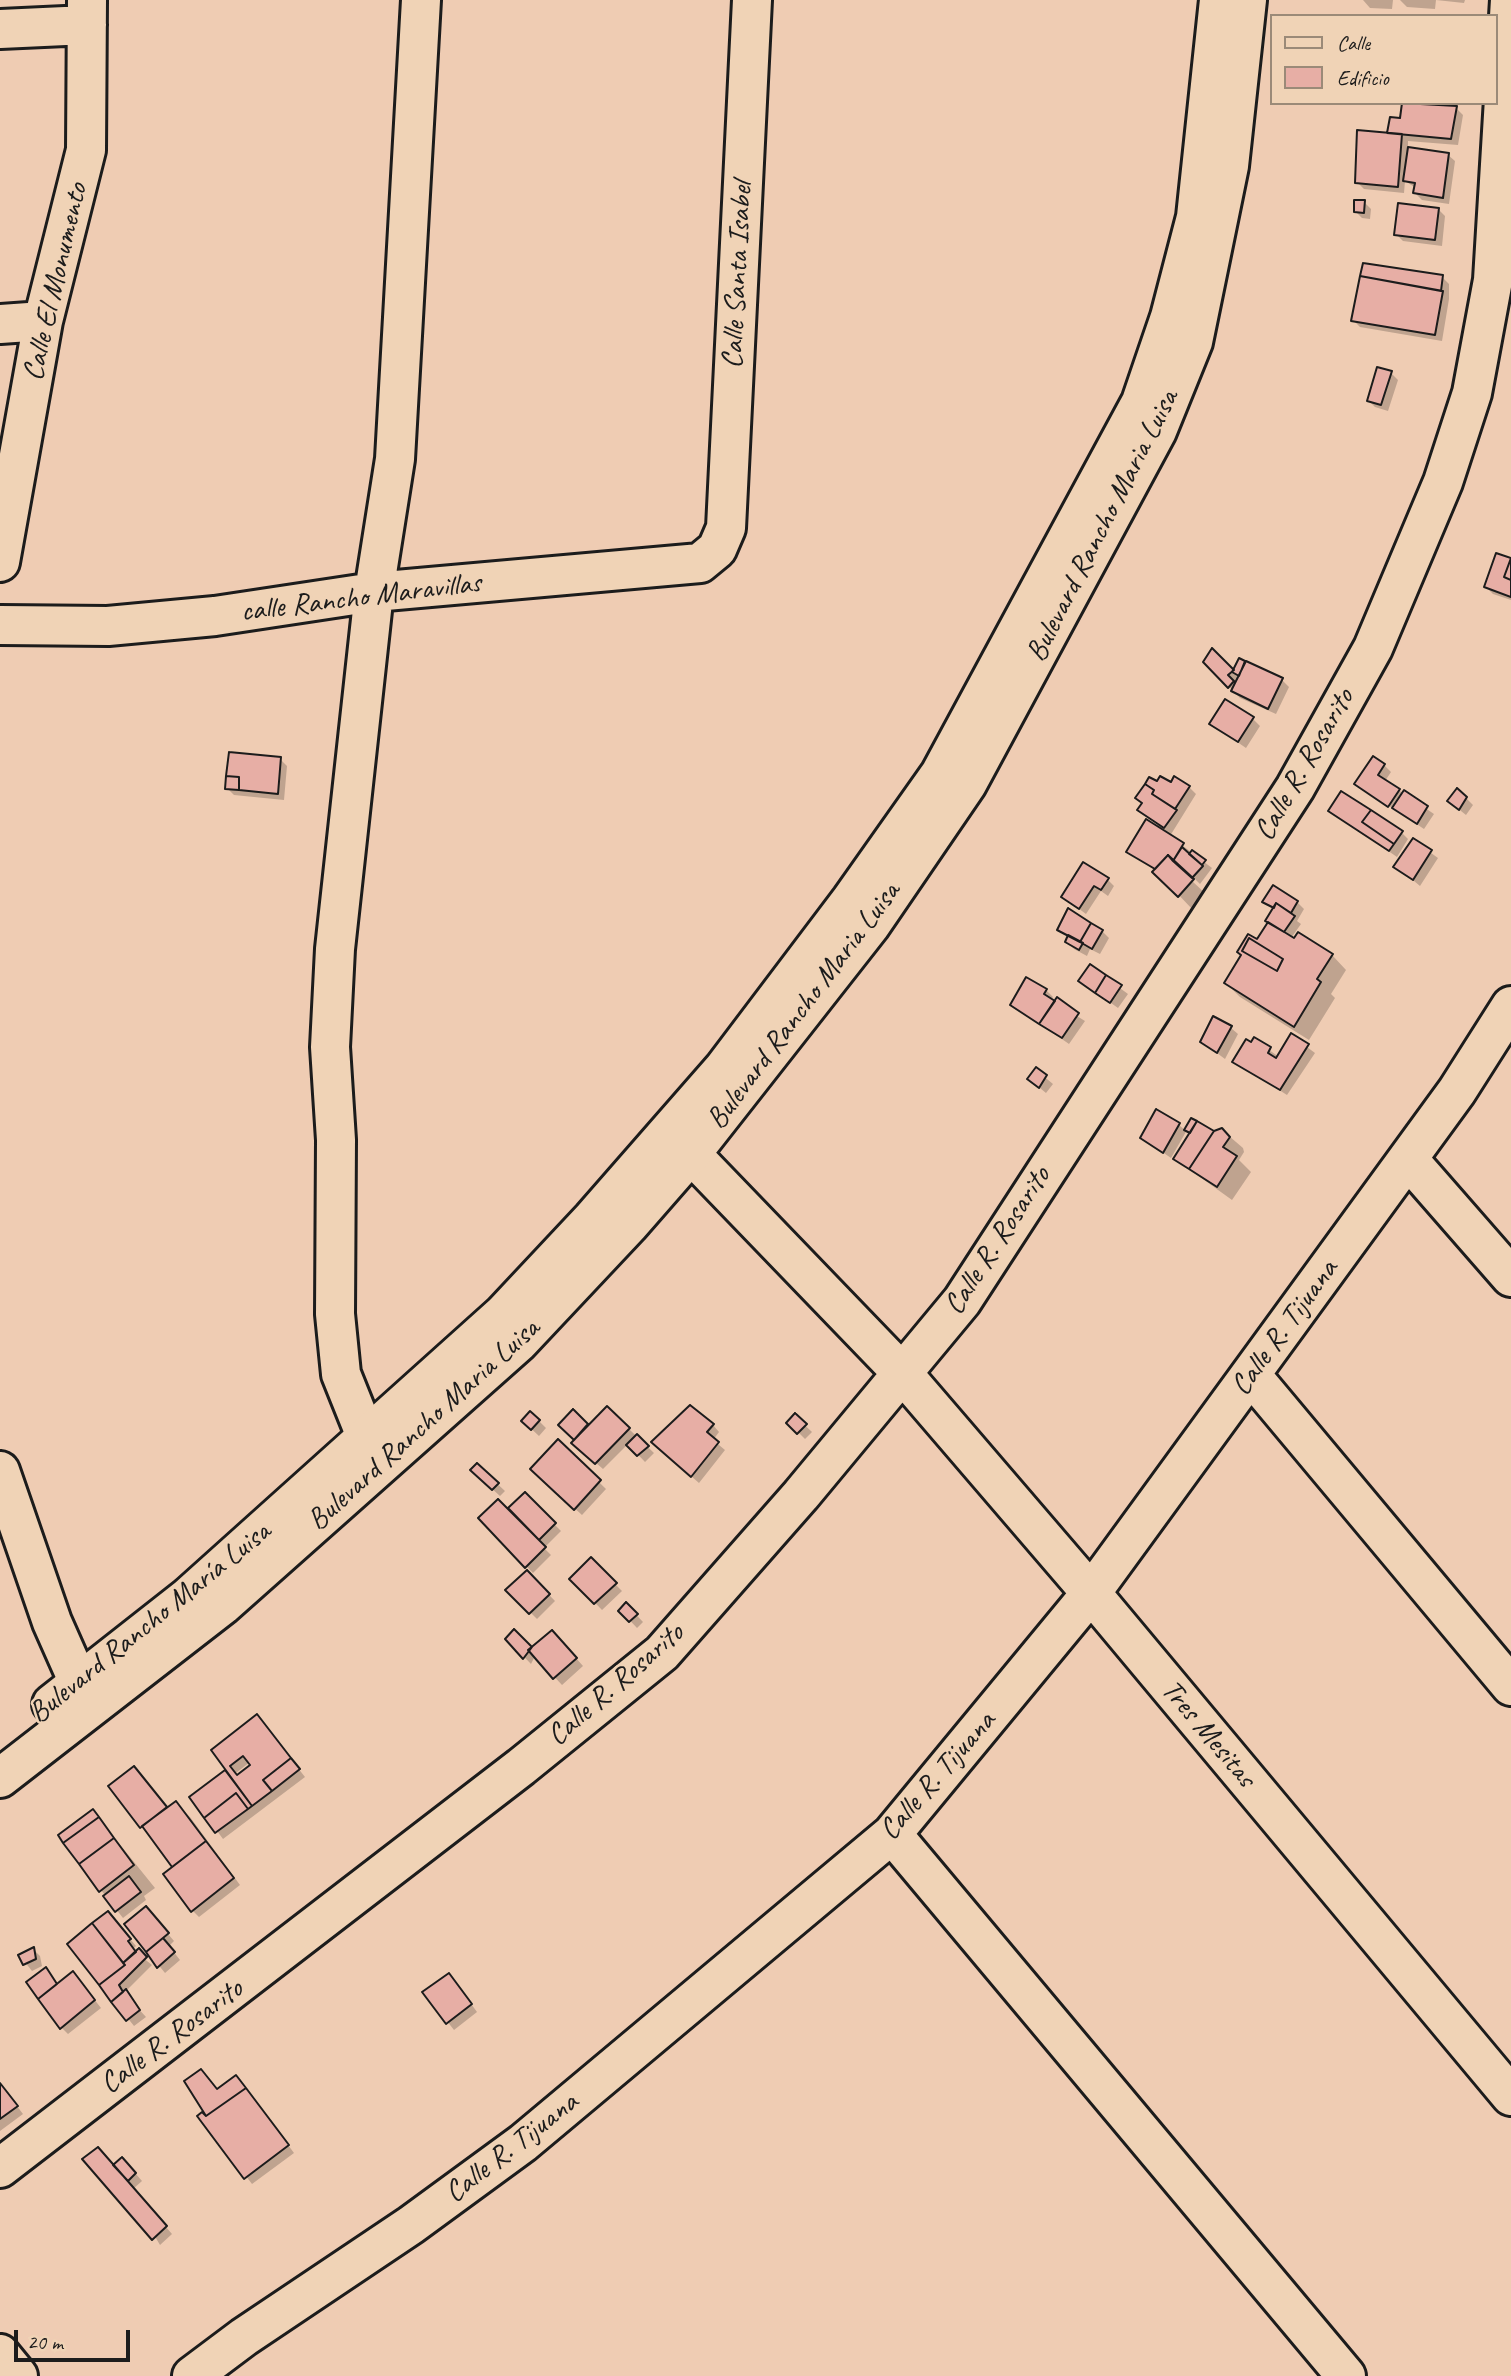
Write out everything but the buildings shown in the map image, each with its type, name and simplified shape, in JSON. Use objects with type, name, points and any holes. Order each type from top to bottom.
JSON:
[{"type":"street","points":[[367,1439],[341,1374],[335,1314],[336,1140],[330,1047],[335,949],[374,592],[395,459],[421,0]]},
{"type":"street","name":"Calle Santa Isabel","points":[[718,549],[726,528],[752,0]]},
{"type":"street","name":"Bulevard Rancho María Luisa","points":[[0,1745],[188,1597],[503,1314],[592,1219],[706,1088],[851,900],[940,774],[1141,402],[1170,317],[1196,218],[1219,0]]},
{"type":"street","name":"Bulevard Rancho Maria Luisa","points":[[0,1778],[223,1605],[519,1342],[629,1225],[691,1154],[870,926],[967,784],[1157,432],[1193,342],[1229,166],[1247,0]]},
{"type":"street","name":"Calle R. Rosarito","points":[[0,2168],[489,1792],[662,1653],[903,1374],[962,1301],[1295,788],[1373,648],[1443,482],[1472,393],[1493,280],[1510,0]]},
{"type":"street","points":[[0,29],[87,13]]},
{"type":"street","name":"Calle El Monumento","points":[[0,562],[43,321],[86,150],[87,13]]},
{"type":"street","points":[[0,324],[43,321]]},
{"type":"street","name":"calle Rancho Maravillas","points":[[0,625],[122,625],[215,616],[374,592],[700,563],[718,549]]},
{"type":"street","name":"Calle R. Tijuana","points":[[192,2376],[244,2337],[411,2225],[523,2143],[892,1834],[1091,1593],[1457,1091],[1511,1006]]},
{"type":"street","name":"Tres Mesitas","points":[[691,1154],[903,1374],[1091,1593],[1511,2096]]},
{"type":"street","points":[[1408,1159],[1511,1278]]},
{"type":"street","points":[[1251,1375],[1511,1686]]},
{"type":"street","points":[[0,1471],[52,1622],[79,1683]]},
{"type":"street","points":[[892,1834],[1346,2376]]},
{"type":"street","points":[[0,2354],[18,2376]]}]
